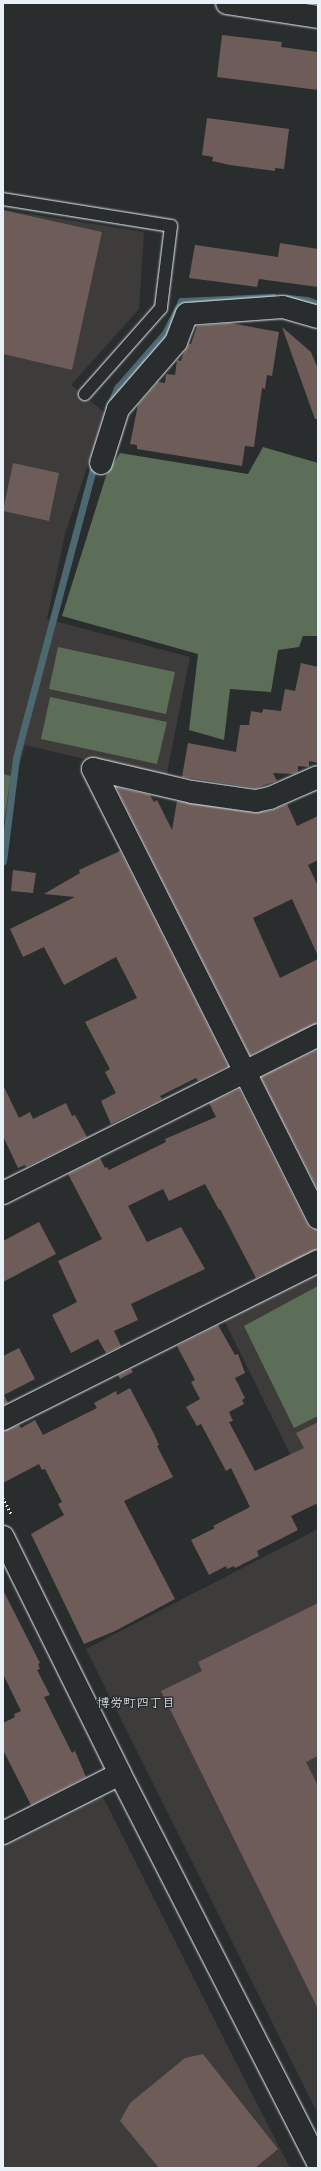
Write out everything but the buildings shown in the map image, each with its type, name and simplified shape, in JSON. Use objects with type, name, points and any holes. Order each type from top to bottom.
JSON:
[{"type":"street","points":[[227,3],[318,17]]},
{"type":"street","points":[[101,463],[118,408],[176,342],[187,314],[283,307],[318,317]]},
{"type":"street","points":[[318,777],[270,798],[256,800],[192,792],[93,769],[318,1218]]},
{"type":"street","points":[[3,1193],[318,1035]]},
{"type":"street","points":[[3,1419],[318,1261]]},
{"type":"street","points":[[3,1537],[120,1774],[318,2162]]},
{"type":"street","points":[[3,1833],[120,1774]]},
{"type":"lane","points":[[3,199],[171,226],[161,308],[85,394]]},
{"type":"shaded area","points":[[3,210],[144,232],[139,309],[71,385],[105,413],[65,534],[47,619],[190,657],[166,778],[25,745],[12,792],[3,852]]},
{"type":"shaded area","points":[[318,1272],[318,1510],[224,1320]]},
{"type":"shaded area","points":[[318,1529],[318,2114],[86,1649]]},
{"type":"shaded area","points":[[101,1793],[290,2168],[3,2168],[3,1840]]},
{"type":"green space","points":[[263,447],[318,463],[318,636],[303,636],[299,647],[278,650],[271,692],[230,689],[224,740],[189,730],[198,654],[62,616],[106,476],[120,453],[248,474]]},
{"type":"green space","points":[[58,647],[175,672],[166,714],[49,689]]},
{"type":"green space","points":[[50,697],[167,722],[157,764],[41,739]]},
{"type":"green space","points":[[3,774],[11,776],[3,827]]},
{"type":"green space","points":[[318,1286],[318,1416],[294,1428],[244,1326]]},
{"type":"waterway","points":[[109,407],[117,388],[165,333],[181,301],[273,297]]},
{"type":"waterway","points":[[287,298],[307,300],[318,304]]},
{"type":"waterway","points":[[3,861],[16,758],[95,462]]},
{"type":"district","name":"博労町四丁目","points":[[136,1703]]}]
